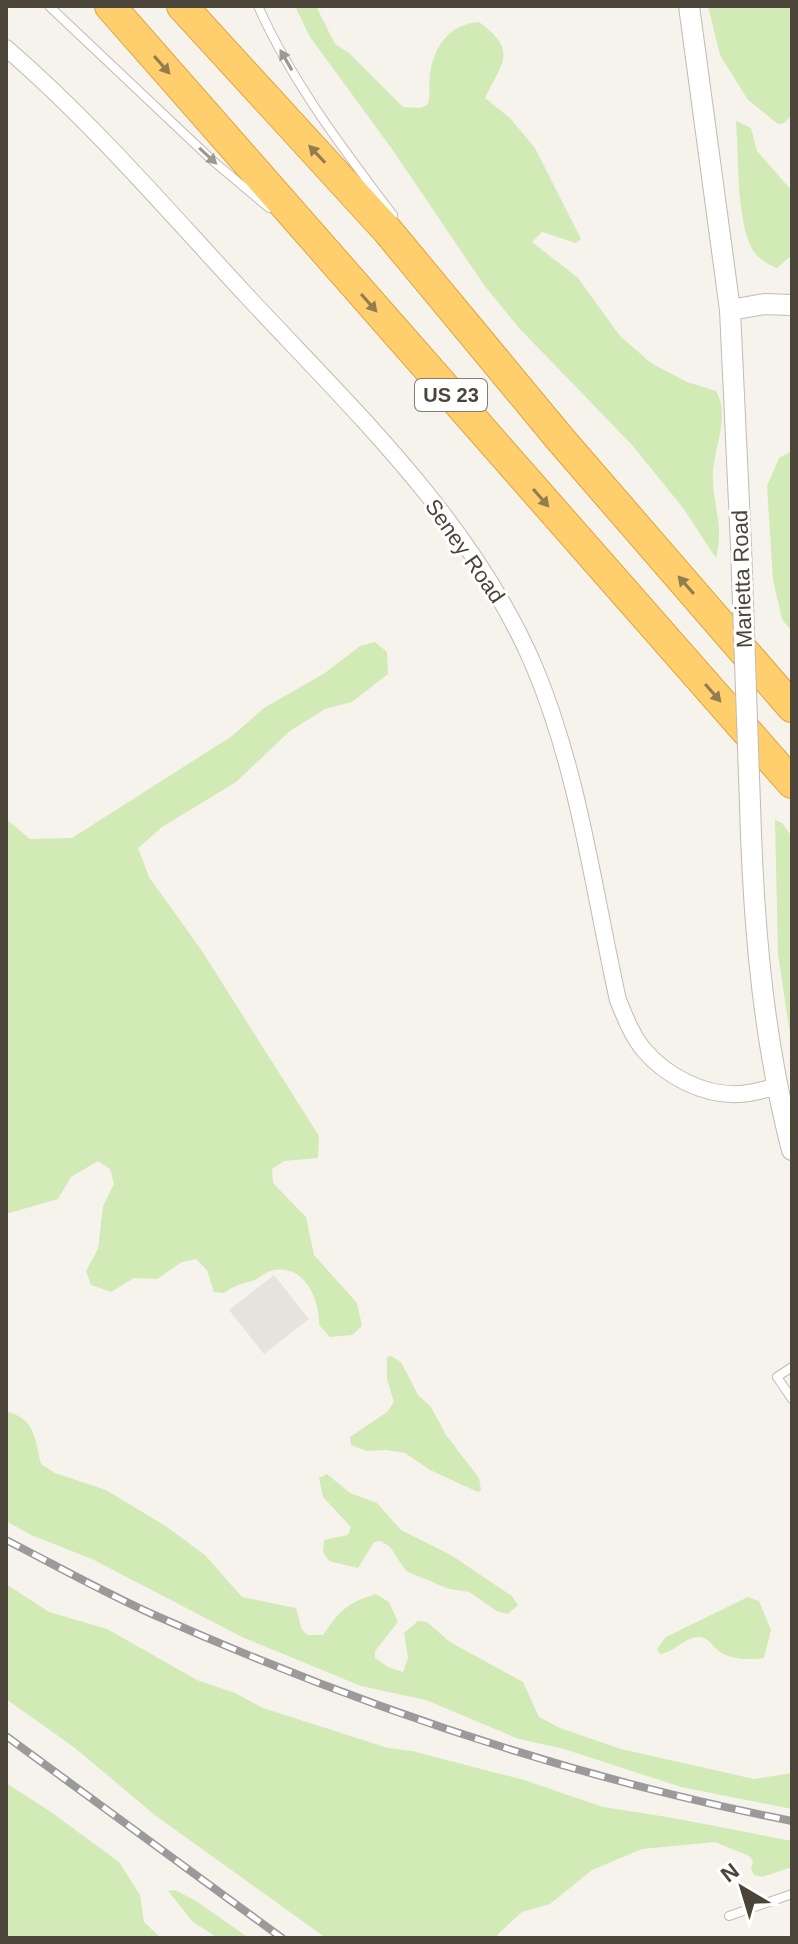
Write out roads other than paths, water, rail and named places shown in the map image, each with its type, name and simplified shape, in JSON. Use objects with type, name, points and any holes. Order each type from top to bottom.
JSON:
[{"type":"highway","name":"US 23","points":[[110,6],[792,783]]},
{"type":"highway","name":"US 23","points":[[182,6],[387,230],[561,440],[792,707]]},
{"type":"street","name":"Marietta Road","points":[[689,6],[730,310],[755,932],[776,1087],[792,1150]]},
{"type":"street","name":"Seney Road","points":[[6,48],[79,115],[390,451],[468,548],[502,600],[533,665],[559,731],[578,803],[618,1000],[643,1050],[682,1081],[710,1091],[738,1095],[776,1087]]},
{"type":"street","points":[[730,310],[764,304],[792,305]]},
{"type":"lane","points":[[49,6],[213,161],[272,210]]},
{"type":"lane","points":[[258,6],[279,48],[334,137],[400,225]]},
{"type":"lane","points":[[284,220],[331,259]]},
{"type":"lane","points":[[429,263],[561,440]]},
{"type":"lane","points":[[792,1367],[777,1377],[792,1399]]},
{"type":"lane","points":[[729,1916],[792,1894]]},
{"type":"railway","points":[[6,1540],[152,1614],[308,1679],[387,1708],[547,1761],[792,1821]]},
{"type":"railway","points":[[6,1736],[282,1938]]}]
